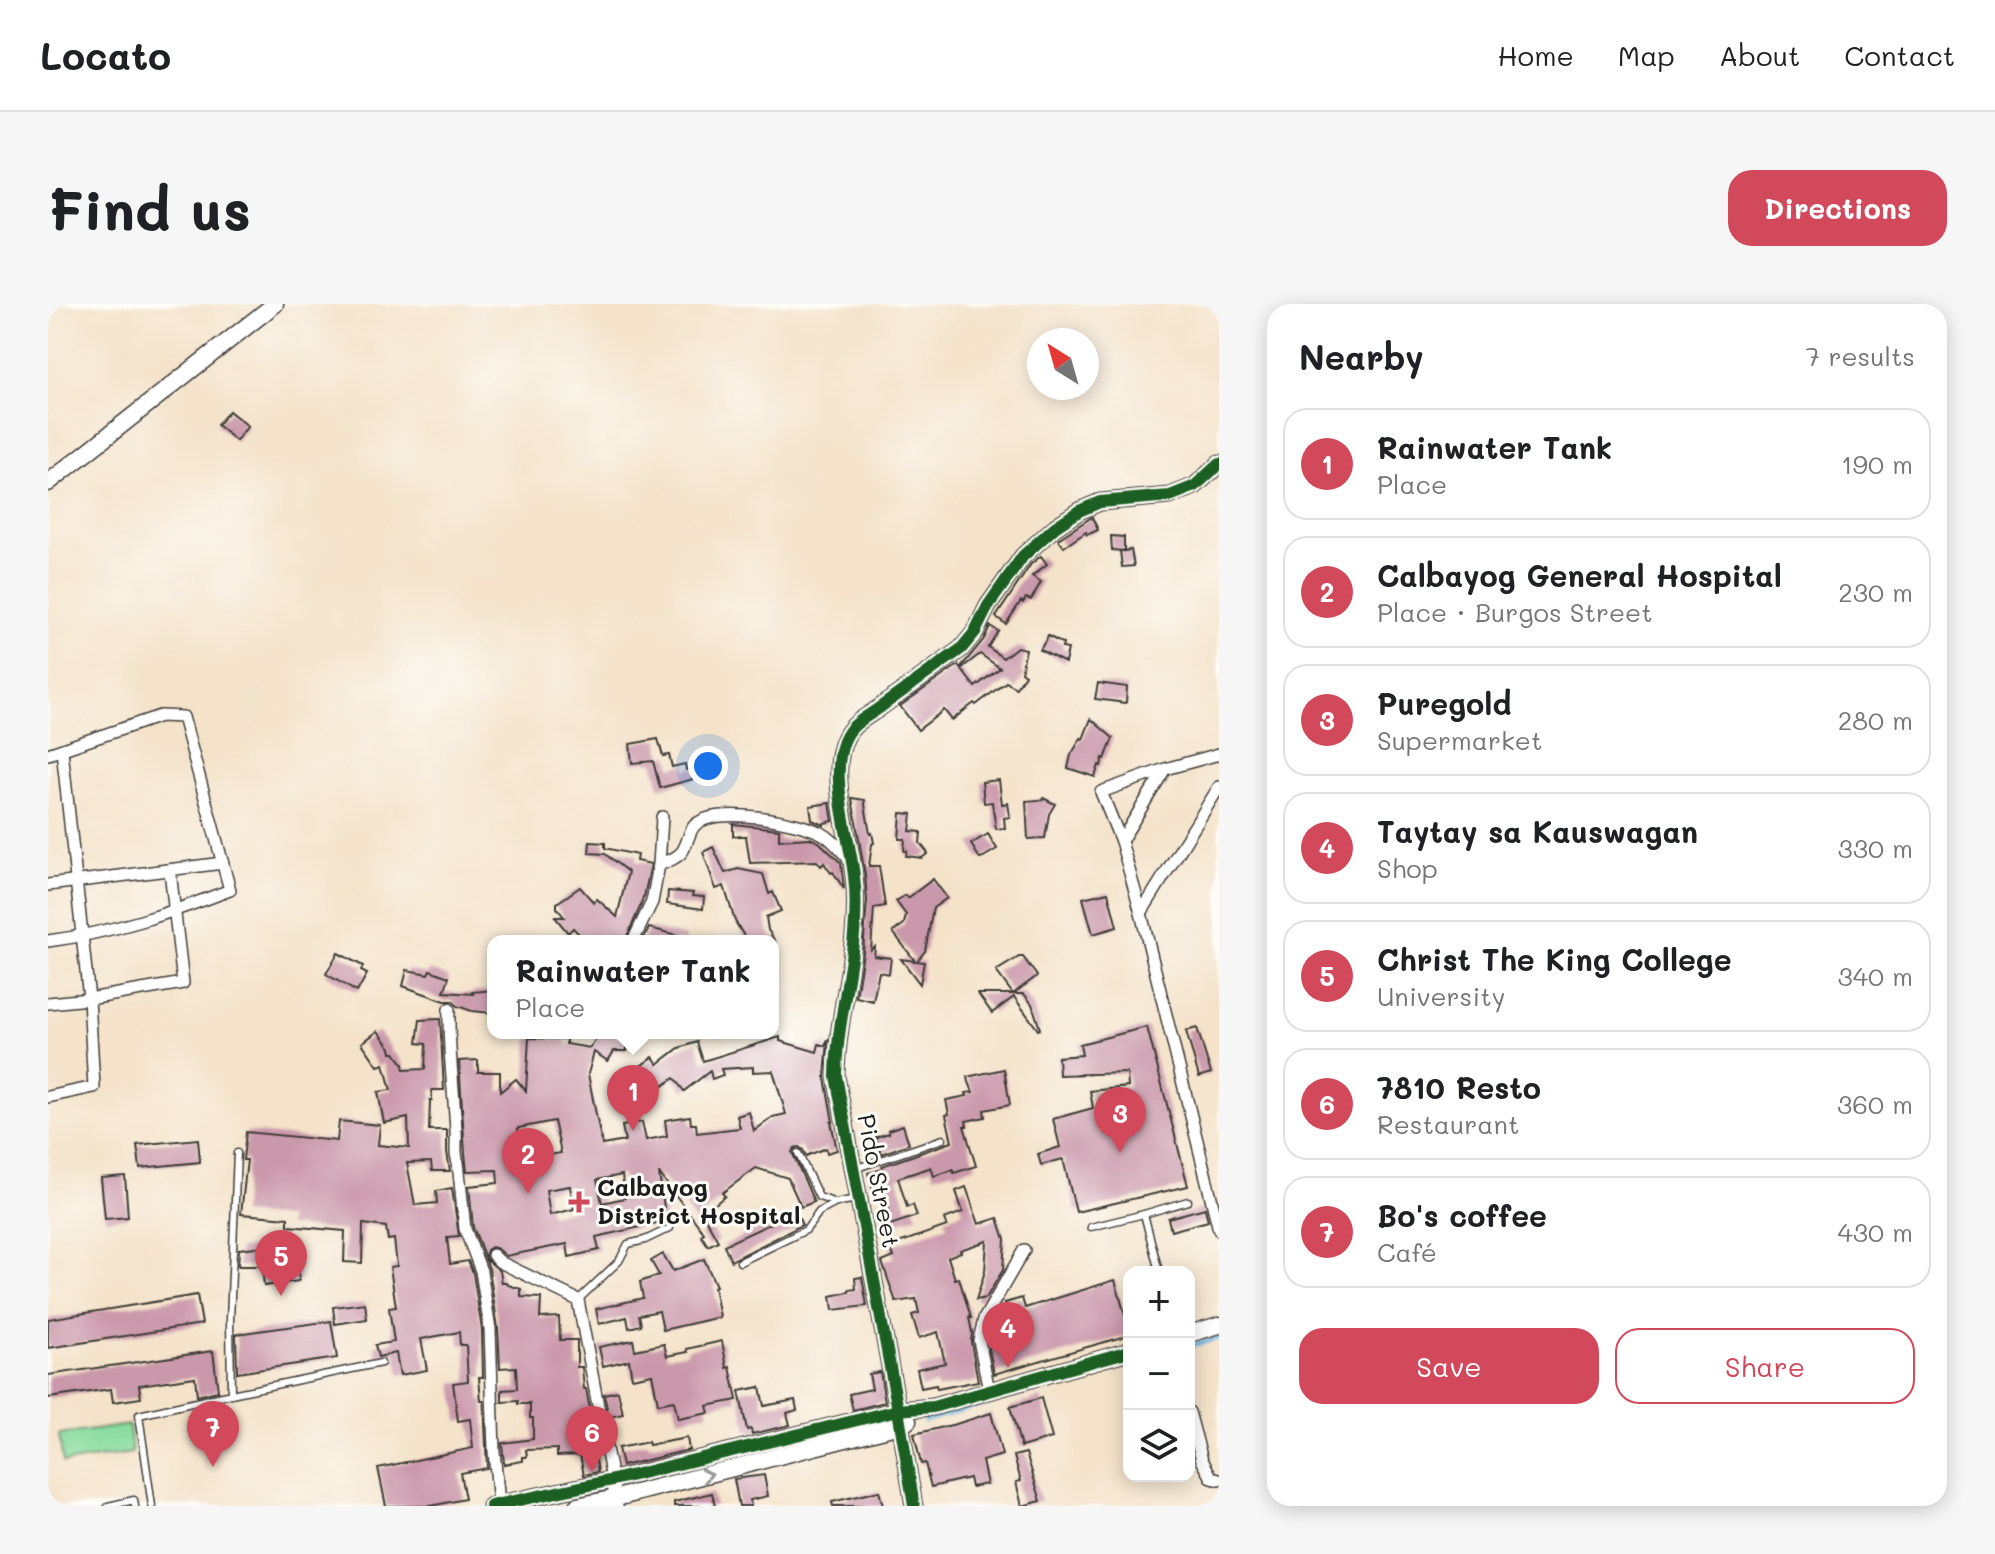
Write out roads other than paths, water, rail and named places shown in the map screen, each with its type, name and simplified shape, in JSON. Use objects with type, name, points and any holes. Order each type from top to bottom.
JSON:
[{"type":"street","points":[[48,483],[275,304]]},
{"type":"street","name":"Pido Street","points":[[914,1506],[836,1076],[836,1049],[857,903],[853,862],[841,807],[841,750],[852,728],[961,649],[1023,556],[1055,527],[1100,502],[1170,496],[1195,486],[1219,464]]},
{"type":"street","points":[[48,754],[160,716],[183,717],[230,890],[175,912],[82,937],[48,941]]},
{"type":"street","points":[[48,1097],[94,1087],[89,999],[62,750]]},
{"type":"street","points":[[1219,754],[1101,792],[1121,841],[1141,913],[1214,1185],[1219,1230]]},
{"type":"street","points":[[1121,841],[1165,769]]},
{"type":"street","points":[[1141,913],[1219,787]]},
{"type":"street","points":[[659,865],[683,851],[694,825],[711,816],[761,816],[825,834],[853,862]]},
{"type":"street","points":[[636,935],[652,902],[659,865],[662,817]]},
{"type":"street","points":[[48,885],[223,863]]},
{"type":"street","points":[[48,1003],[183,983],[170,871]]},
{"type":"street","points":[[449,1009],[455,1157],[465,1229],[481,1271],[490,1329],[495,1505],[789,1445],[899,1418],[1123,1353]]},
{"type":"street","points":[[989,1391],[979,1340],[984,1319],[1024,1250]]},
{"type":"street","points":[[493,1255],[500,1262],[578,1300],[616,1502]]},
{"type":"street","points":[[1195,1332],[1219,1325]]},
{"type":"street","points":[[1195,1434],[1202,1460],[1212,1478],[1219,1480]]},
{"type":"street","points":[[577,1506],[616,1502],[789,1445]]},
{"type":"lane","points":[[854,1169],[943,1139]]},
{"type":"lane","points":[[231,1394],[230,1320],[237,1153]]},
{"type":"lane","points":[[798,1153],[819,1197],[836,1203]]},
{"type":"lane","points":[[740,1262],[806,1230],[819,1212],[836,1203],[860,1198]]},
{"type":"lane","points":[[1091,1227],[1188,1201]]},
{"type":"lane","points":[[1144,1214],[1157,1266]]},
{"type":"lane","points":[[578,1300],[619,1261],[628,1244],[670,1228]]},
{"type":"lane","points":[[152,1506],[139,1415],[381,1363]]},
{"type":"lane","points":[[108,1506],[134,1500],[135,1506]]},
{"type":"waterway","points":[[1195,1344],[1219,1338]]},
{"type":"waterway","points":[[924,1421],[1123,1365]]},
{"type":"place","name":"Rainwater Tank","points":[[633,1131]]},
{"type":"place","name":"Puregold","points":[[1120,1153]]},
{"type":"place","name":"Calbayog General Hospital","points":[[528,1194]]},
{"type":"place","name":"Calbayog District Hospital","points":[[579,1202]]},
{"type":"place","name":"Christ The King College","points":[[281,1296]]},
{"type":"place","name":"Taytay sa Kauswagan","points":[[1008,1368]]},
{"type":"place","name":"Bo's coffee","points":[[213,1467]]},
{"type":"place","name":"7810 Resto","points":[[592,1472]]}]
